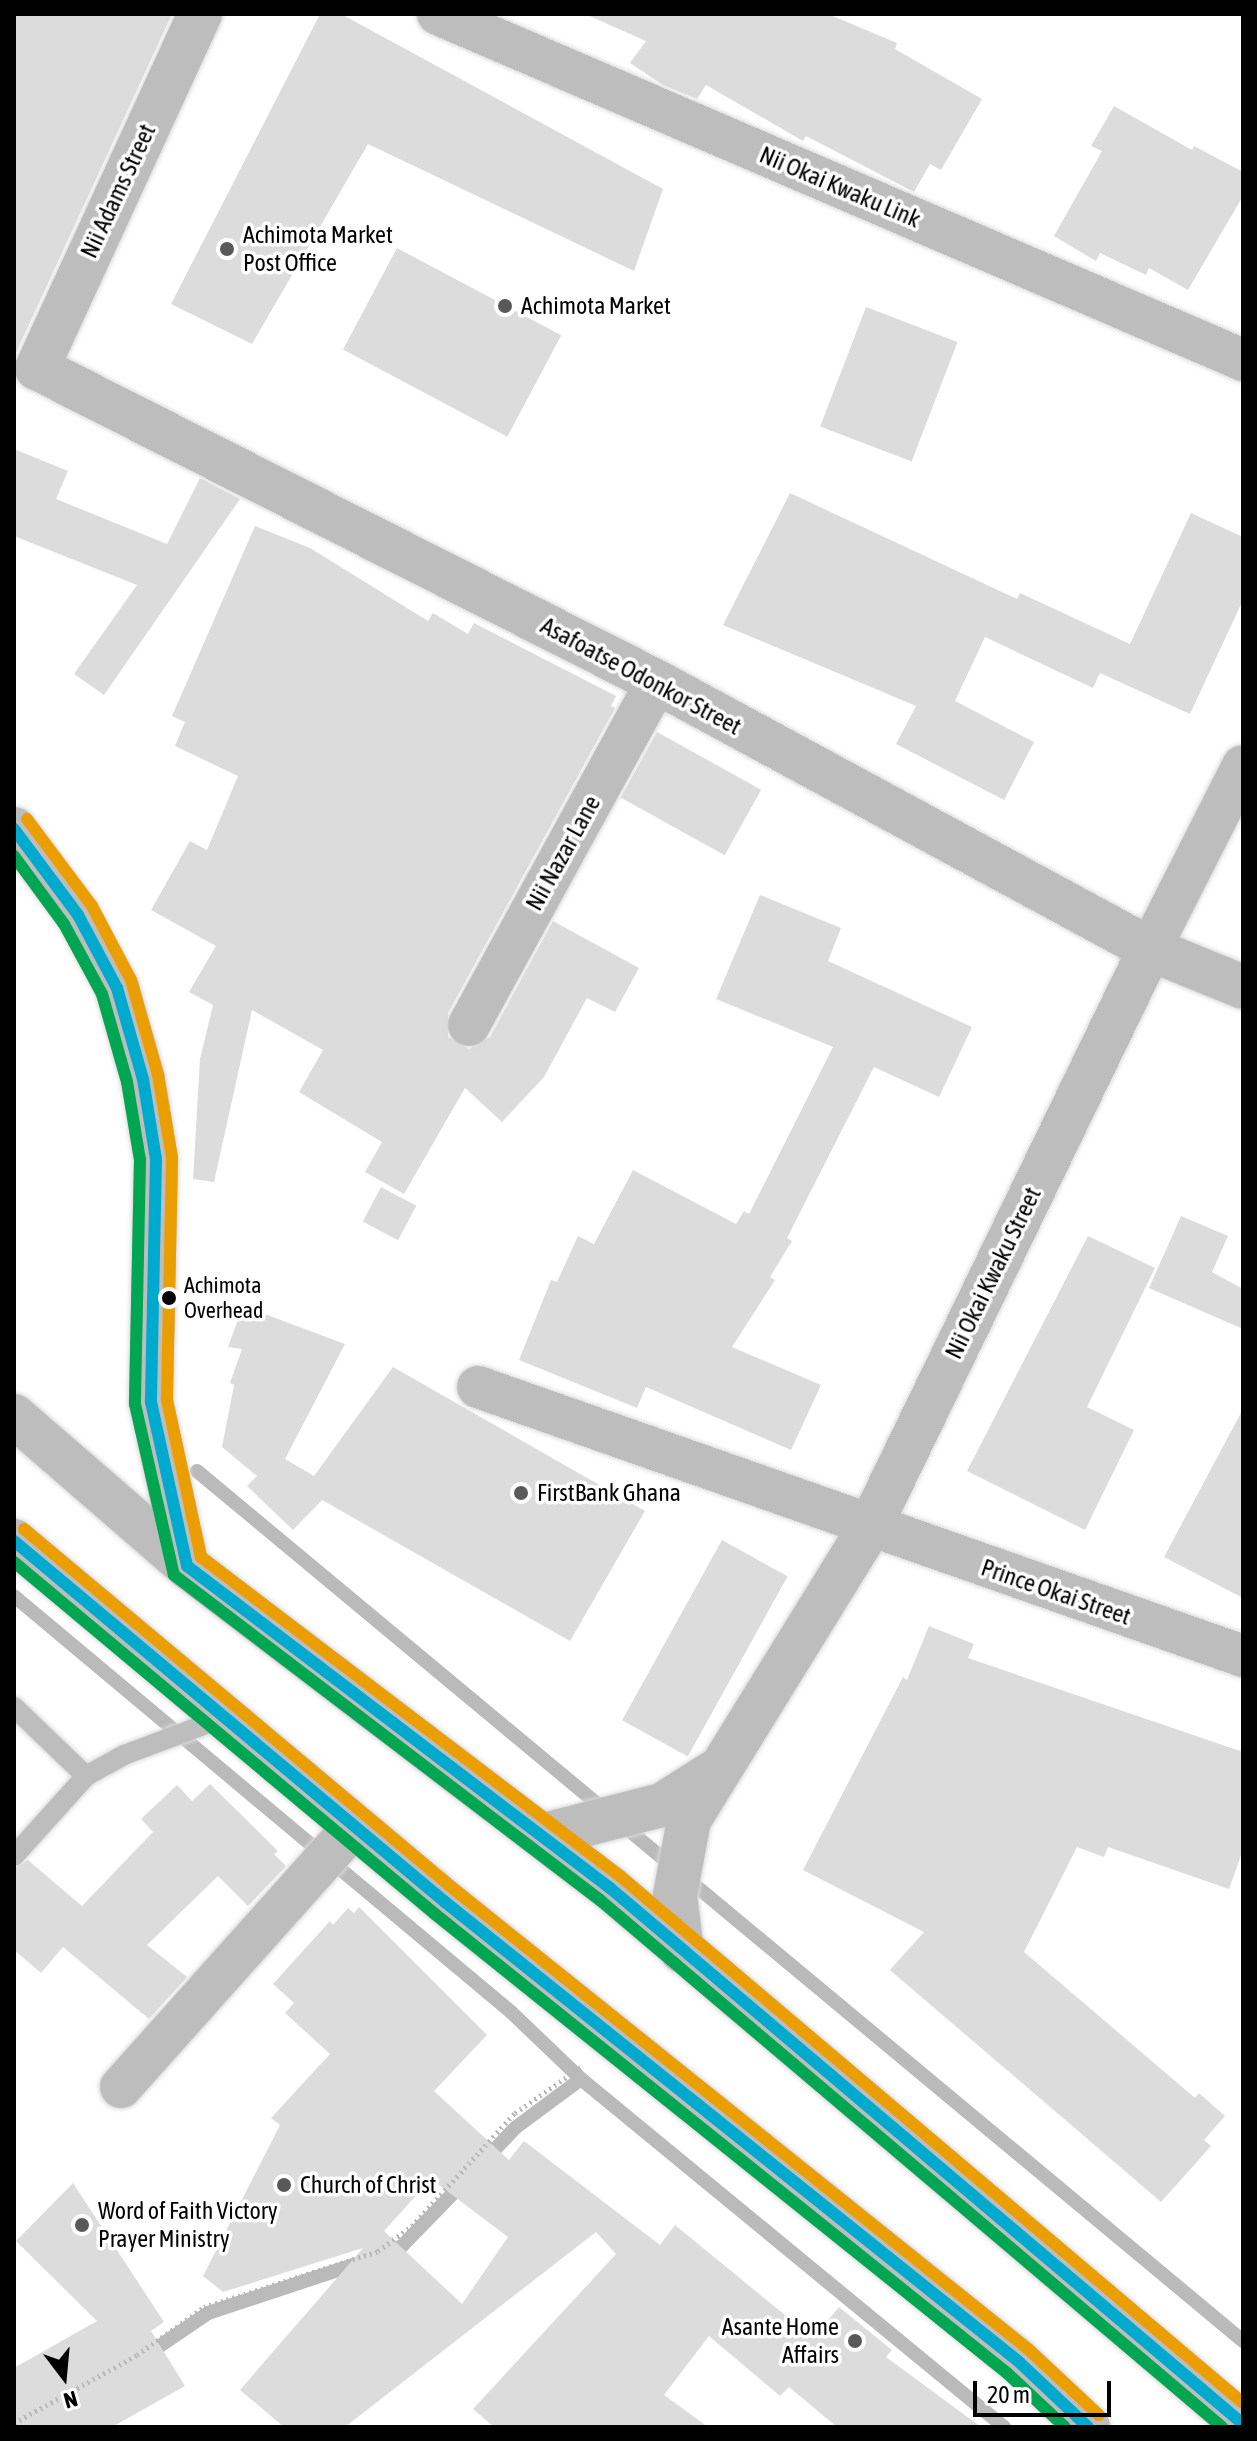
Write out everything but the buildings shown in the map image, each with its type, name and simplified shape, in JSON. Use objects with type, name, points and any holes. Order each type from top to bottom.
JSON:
[{"type":"main road","name":"Nii Adams Street","points":[[25,373],[200,14]]},
{"type":"main road","name":"Asafoatse Odonkor Street","points":[[25,373],[657,682],[1150,949],[1243,987]]},
{"type":"main road","points":[[14,829],[78,915],[117,988],[143,1079],[156,1159],[158,1227],[151,1402],[187,1566]]},
{"type":"main road","name":"Nii Okai Kwaku Street","points":[[682,1951],[675,1895],[689,1820],[869,1529],[1150,949]]},
{"type":"main road","points":[[14,1416],[187,1566],[544,1835],[1243,2424]]},
{"type":"main road","points":[[14,1541],[354,1826],[1018,2361],[1088,2427]]},
{"type":"main road","name":"Nii Okai Kwaku Street","points":[[544,1835],[662,1805],[719,1768]]},
{"type":"street","name":"Nii Okai Kwaku Link","points":[[438,14],[1243,360]]},
{"type":"street","name":"Nii Nazar Lane","points":[[469,1025],[657,682]]},
{"type":"street","name":"Nii Okai Kwaku Street","points":[[1150,949],[1243,766]]},
{"type":"street","name":"Prince Okai Street","points":[[478,1387],[869,1529],[1243,1656]]},
{"type":"street","points":[[121,2087],[354,1826]]},
{"type":"lane","points":[[14,1707],[86,1776]]},
{"type":"lane","points":[[14,1856],[86,1776],[124,1755],[225,1717]]},
{"type":"path","points":[[14,2423],[137,2355],[204,2307],[378,2251],[412,2226],[515,2113],[547,2095],[615,2038]]},
{"type":"waterway","points":[[197,1471],[1243,2341]]},
{"type":"waterway","points":[[14,1596],[511,2012],[581,2079],[1004,2427]]},
{"type":"waterway","points":[[484,2161],[515,2128],[581,2079]]},
{"type":"waterway","points":[[385,2253],[402,2246],[464,2182]]},
{"type":"waterway","points":[[145,2356],[208,2313],[362,2262]]},
{"type":"transit line","points":[[27,819],[92,906],[131,980],[158,1075],[172,1158],[167,1400],[201,1557],[620,1876],[1243,2403]]},
{"type":"transit line","points":[[14,829],[78,915],[117,988],[143,1079],[156,1159],[151,1402],[187,1566],[610,1888],[1243,2424]]},
{"type":"transit line","points":[[14,856],[64,924],[102,994],[127,1082],[140,1160],[135,1404],[174,1575],[600,1900],[1222,2427]]},
{"type":"transit line","points":[[24,1529],[455,1890],[1028,2349],[1099,2415]]},
{"type":"transit line","points":[[14,1541],[445,1902],[1018,2361],[1088,2427]]},
{"type":"transit line","points":[[14,1562],[435,1914],[1007,2373],[1065,2427]]},
{"type":"place","name":"Achimota Market Post Office","points":[[227,249]]},
{"type":"place","name":"Achimota Market","points":[[505,306]]},
{"type":"place","name":"Achimota Overhead","points":[[169,1298]]},
{"type":"place","name":"FirstBank Ghana","points":[[521,1493]]},
{"type":"place","name":"Church of Christ","points":[[284,2185]]},
{"type":"place","name":"Word of Faith Victory Prayer Ministry","points":[[82,2225]]},
{"type":"place","name":"Asante Home Affairs","points":[[855,2341]]}]
